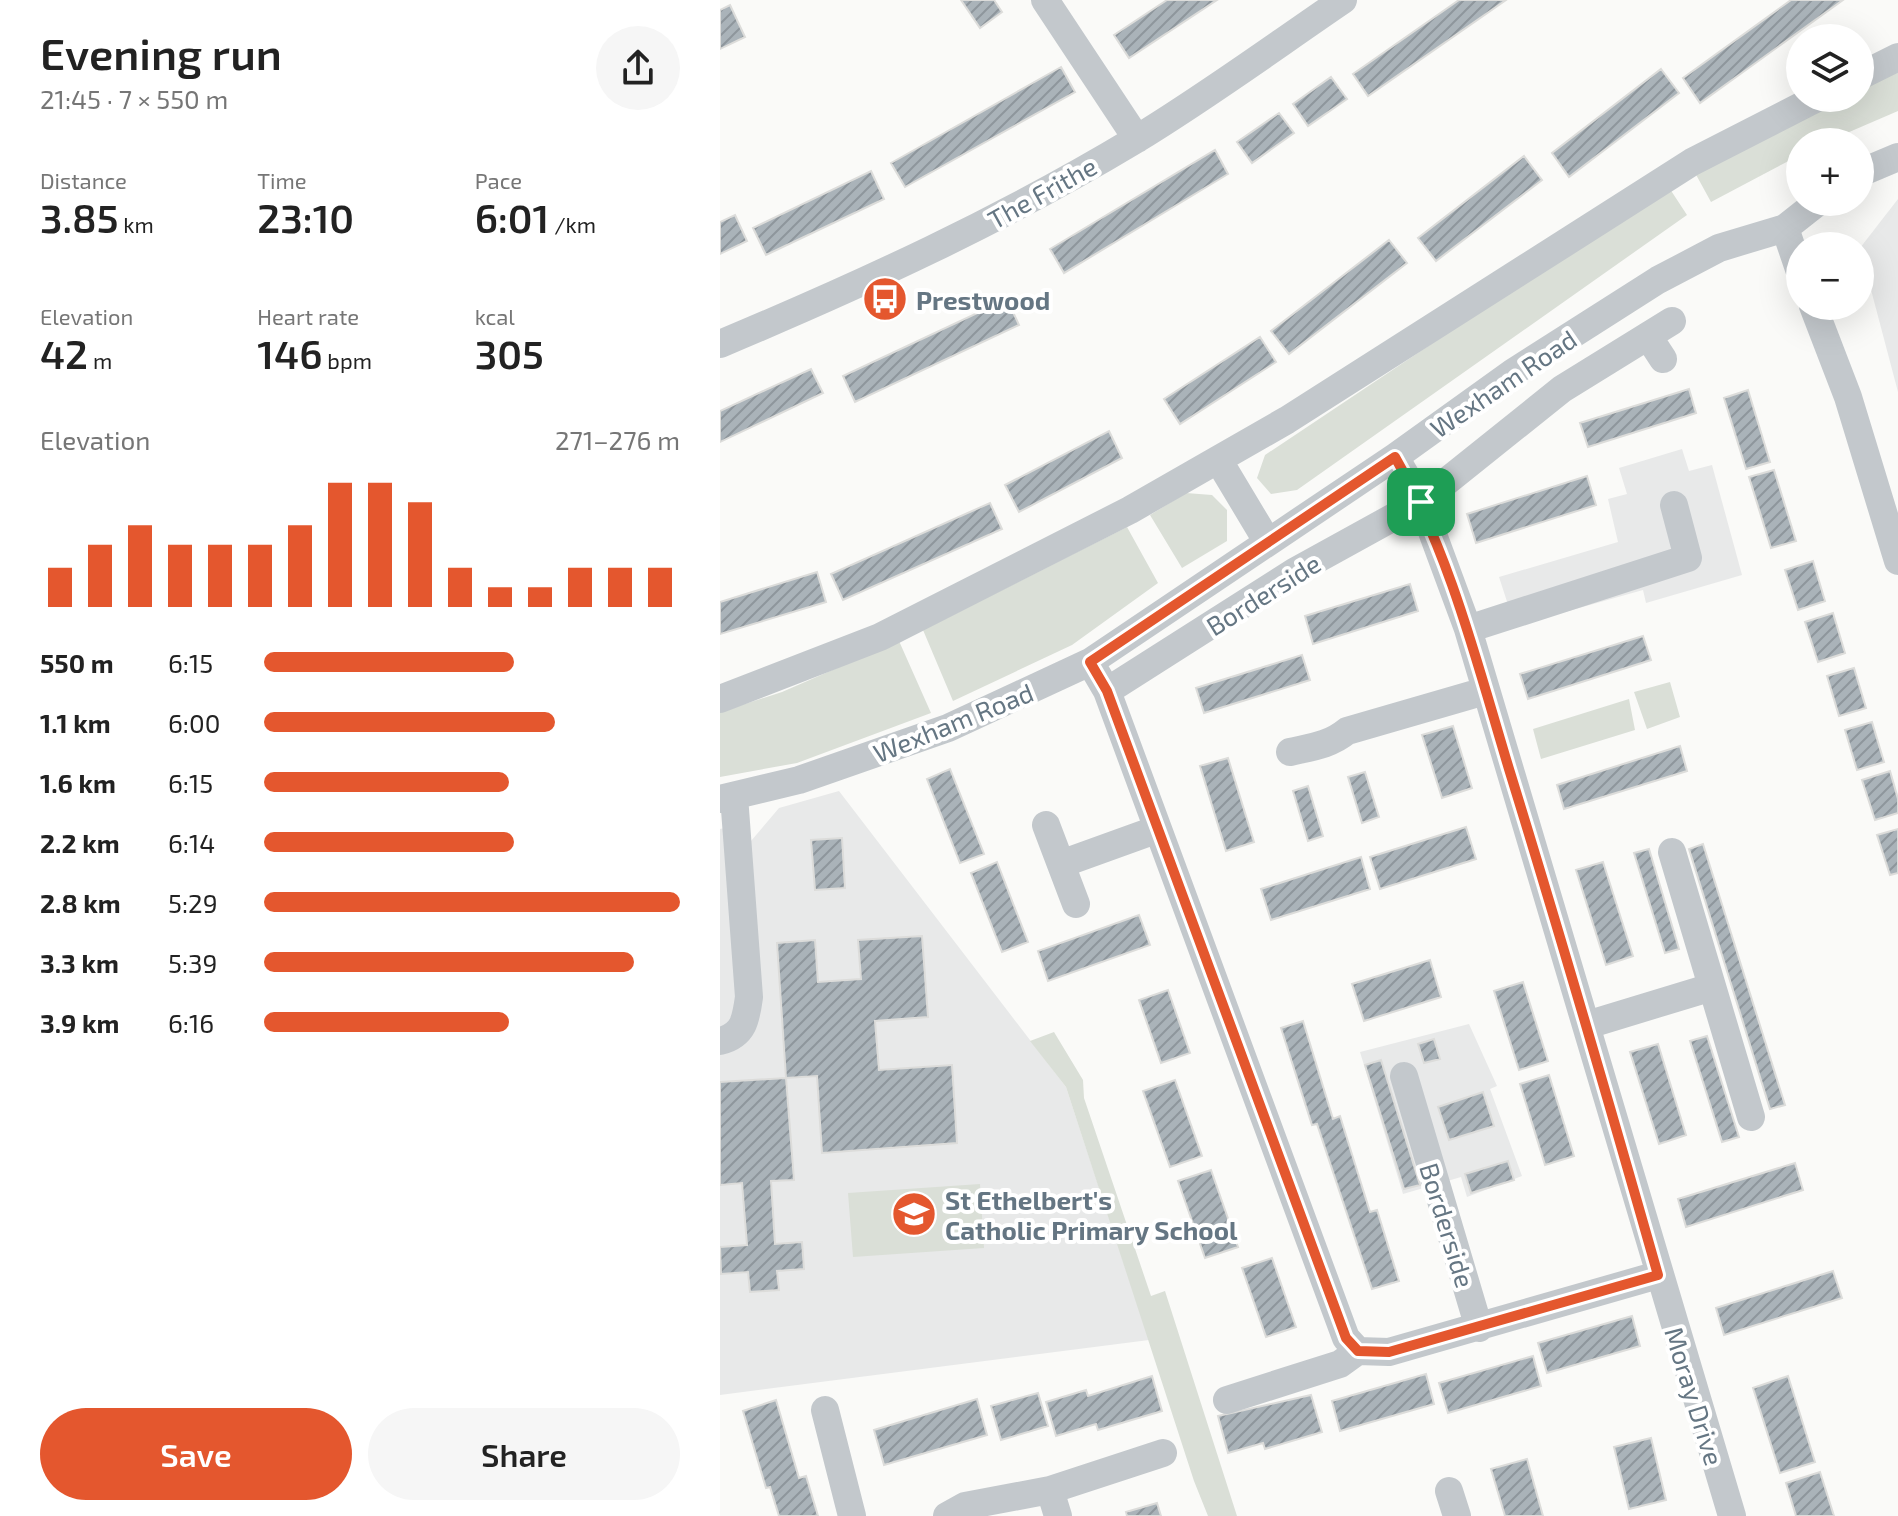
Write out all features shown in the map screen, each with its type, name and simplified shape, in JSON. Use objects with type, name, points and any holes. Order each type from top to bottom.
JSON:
[{"type":"street","points":[[1045,0],[1137,139]]},
{"type":"street","name":"The Frithe","points":[[720,344],[884,274],[1003,214],[1137,139],[1343,0]]},
{"type":"street","points":[[1874,69],[1898,57]]},
{"type":"street","points":[[720,699],[880,637],[1130,510],[1219,461],[1692,162],[1790,112]]},
{"type":"street","points":[[1874,167],[1898,157]]},
{"type":"street","name":"Wexham Road","points":[[727,798],[799,780],[935,733],[1024,696],[1090,662],[1395,457],[1512,373],[1658,280],[1719,248],[1785,228],[1800,216]]},
{"type":"street","points":[[1785,228],[1786,232]]},
{"type":"street","points":[[1818,320],[1848,397],[1898,561]]},
{"type":"street","name":"Borderside","points":[[1107,691],[1294,572],[1421,502],[1562,389],[1655,347],[1672,321]]},
{"type":"street","points":[[1227,1400],[1340,1364],[1358,1351],[1389,1352],[1658,1275],[1587,1025],[1468,629],[1421,502],[1395,457]]},
{"type":"street","points":[[1219,461],[1267,541]]},
{"type":"street","points":[[1468,629],[1688,558],[1674,505]]},
{"type":"street","points":[[1090,662],[1107,691],[1346,1338],[1358,1351]]},
{"type":"street","points":[[1290,752],[1334,741],[1347,731],[1485,691]]},
{"type":"street","points":[[720,1041],[737,1034],[746,1021],[749,997],[727,798]]},
{"type":"street","points":[[1046,825],[1076,904]]},
{"type":"street","points":[[1061,864],[1158,829]]},
{"type":"street","points":[[1672,852],[1751,1117]]},
{"type":"street","points":[[1587,1025],[1712,987]]},
{"type":"street","name":"Borderside","points":[[1404,1076],[1479,1328]]},
{"type":"street","name":"Moray Drive","points":[[1658,1275],[1732,1516]]},
{"type":"street","points":[[825,1410],[852,1516]]},
{"type":"street","points":[[947,1516],[965,1506],[1054,1503],[1163,1453]]},
{"type":"shaded area","points":[[1898,66],[1898,111],[1859,128],[1786,128],[1786,162],[1711,202],[1694,171],[1809,112],[1874,112],[1874,79]]},
{"type":"shaded area","points":[[1668,186],[1687,215],[1297,490],[1271,494],[1257,478],[1265,455]]},
{"type":"shaded area","points":[[1898,199],[1898,392],[1874,301],[1872,232]]},
{"type":"shaded area","points":[[1682,449],[1689,471],[1712,465],[1742,575],[1646,603],[1643,590],[1515,626],[1499,577],[1618,542],[1608,499],[1627,494],[1619,468]]},
{"type":"shaded area","points":[[1186,493],[1212,495],[1227,510],[1227,541],[1182,568],[1150,515]]},
{"type":"shaded area","points":[[1127,527],[1158,583],[1072,645],[953,701],[923,630]]},
{"type":"shaded area","points":[[899,641],[931,713],[797,763],[720,777],[720,712],[782,692]]},
{"type":"shaded area","points":[[1670,682],[1680,717],[1647,729],[1634,692]]},
{"type":"shaded area","points":[[1629,699],[1635,730],[1541,759],[1533,729]]},
{"type":"shaded area","name":"St Ethelbert's Catholic Primary School","points":[[839,791],[1066,1087],[1149,1340],[720,1395],[720,829],[749,823],[745,848],[779,808]]},
{"type":"shaded area","points":[[1469,1024],[1497,1086],[1490,1089],[1522,1176],[1467,1197],[1461,1177],[1403,1194],[1360,1052]]},
{"type":"shaded area","points":[[1054,1032],[1083,1080],[1084,1098],[1151,1296],[1165,1291],[1237,1516],[1208,1516],[1194,1481],[1066,1087],[1030,1041]]},
{"type":"shaded area","points":[[980,1184],[984,1248],[853,1257],[848,1193]]},
{"type":"building","points":[[961,0],[994,0],[1002,12],[980,28]]},
{"type":"building","points":[[1167,0],[1217,0],[1129,58],[1114,35]]},
{"type":"building","points":[[1459,0],[1506,0],[1368,96],[1353,74]]},
{"type":"building","points":[[1791,0],[1843,0],[1810,24],[1786,24],[1786,41],[1700,103],[1683,78]]},
{"type":"building","points":[[730,5],[745,37],[720,49],[720,10]]},
{"type":"building","points":[[1061,67],[1075,92],[905,187],[891,163]]},
{"type":"building","points":[[1661,69],[1679,93],[1569,177],[1552,153]]},
{"type":"building","points":[[1331,77],[1347,99],[1308,126],[1293,104]]},
{"type":"building","points":[[1279,113],[1294,133],[1252,163],[1237,142]]},
{"type":"building","points":[[1215,150],[1228,174],[1064,273],[1050,249]]},
{"type":"building","points":[[1524,156],[1542,180],[1436,261],[1418,238]]},
{"type":"building","points":[[871,171],[884,199],[766,255],[753,228]]},
{"type":"building","points":[[735,215],[747,241],[720,254],[720,222]]},
{"type":"building","points":[[1389,240],[1407,263],[1289,354],[1271,331]]},
{"type":"building","points":[[1007,299],[1019,325],[855,402],[843,376]]},
{"type":"building","points":[[1260,337],[1276,362],[1180,424],[1164,399]]},
{"type":"building","points":[[811,369],[823,393],[720,442],[720,411]]},
{"type":"building","points":[[1689,389],[1696,413],[1588,447],[1580,423]]},
{"type":"building","points":[[1748,390],[1770,462],[1746,469],[1724,398]]},
{"type":"building","points":[[1109,431],[1122,458],[1019,512],[1005,485]]},
{"type":"building","points":[[1774,470],[1796,541],[1771,548],[1749,477]]},
{"type":"building","points":[[1587,476],[1596,505],[1476,543],[1467,514]]},
{"type":"building","points":[[990,503],[1002,529],[843,600],[831,574]]},
{"type":"building","points":[[1813,561],[1825,601],[1798,610],[1785,570]]},
{"type":"building","points":[[817,572],[826,602],[720,634],[720,602]]},
{"type":"building","points":[[1410,584],[1418,611],[1313,644],[1305,616]]},
{"type":"building","points":[[1833,613],[1845,653],[1818,662],[1805,622]]},
{"type":"building","points":[[1643,636],[1651,660],[1528,699],[1520,674]]},
{"type":"building","points":[[1302,655],[1310,680],[1204,713],[1196,688]]},
{"type":"building","points":[[1854,668],[1866,708],[1839,716],[1827,676]]},
{"type":"building","points":[[1872,722],[1884,762],[1857,770],[1845,730]]},
{"type":"building","points":[[1453,726],[1472,788],[1442,798],[1422,735]]},
{"type":"building","points":[[1680,746],[1687,771],[1564,809],[1557,785]]},
{"type":"building","points":[[1228,758],[1254,842],[1226,851],[1200,766]]},
{"type":"building","points":[[950,769],[984,854],[960,863],[927,779]]},
{"type":"building","points":[[1890,771],[1898,799],[1898,813],[1875,820],[1862,780]]},
{"type":"building","points":[[1365,772],[1379,817],[1362,823],[1348,777]]},
{"type":"building","points":[[1308,786],[1323,836],[1308,841],[1293,791]]},
{"type":"building","points":[[1466,827],[1476,859],[1380,889],[1370,857]]},
{"type":"building","points":[[1898,829],[1898,873],[1890,875],[1877,835]]},
{"type":"building","points":[[842,838],[845,888],[815,890],[811,840]]},
{"type":"building","points":[[1703,844],[1785,1105],[1770,1109],[1689,849]]},
{"type":"building","points":[[1649,849],[1679,949],[1665,953],[1634,853]]},
{"type":"building","points":[[1361,857],[1370,889],[1271,920],[1261,889]]},
{"type":"building","points":[[997,862],[1028,942],[1002,952],[971,873]]},
{"type":"building","points":[[1603,862],[1633,956],[1606,965],[1576,870]]},
{"type":"building","points":[[1139,915],[1150,945],[1048,981],[1038,951]]},
{"type":"building","points":[[922,936],[928,1017],[875,1021],[879,1070],[952,1065],[957,1143],[822,1153],[817,1076],[786,1078],[777,943],[815,940],[818,982],[861,979],[858,940]]},
{"type":"building","points":[[1430,960],[1441,997],[1364,1021],[1352,984]]},
{"type":"building","points":[[1523,982],[1548,1061],[1519,1070],[1494,991]]},
{"type":"building","points":[[1168,990],[1190,1053],[1161,1063],[1139,1000]]},
{"type":"building","points":[[1303,1021],[1333,1119],[1340,1116],[1370,1212],[1377,1210],[1399,1281],[1372,1289],[1317,1124],[1312,1125],[1281,1028]]},
{"type":"building","points":[[1707,1036],[1739,1137],[1722,1142],[1690,1041]]},
{"type":"building","points":[[1434,1039],[1440,1059],[1424,1063],[1418,1044]]},
{"type":"building","points":[[1658,1044],[1686,1135],[1659,1144],[1630,1052]]},
{"type":"building","points":[[1381,1060],[1420,1185],[1404,1189],[1365,1065]]},
{"type":"building","points":[[1549,1075],[1574,1156],[1545,1165],[1520,1084]]},
{"type":"building","points":[[786,1078],[794,1180],[771,1181],[775,1244],[802,1242],[804,1269],[777,1271],[779,1290],[750,1292],[748,1272],[721,1274],[720,1247],[747,1245],[742,1183],[720,1185],[720,1082]]},
{"type":"building","points":[[1175,1080],[1202,1156],[1170,1167],[1143,1091]]},
{"type":"building","points":[[1483,1092],[1494,1126],[1449,1140],[1438,1107]]},
{"type":"building","points":[[1508,1161],[1514,1180],[1471,1193],[1465,1174]]},
{"type":"building","points":[[1795,1163],[1803,1190],[1686,1227],[1678,1199]]},
{"type":"building","points":[[1211,1170],[1238,1247],[1205,1258],[1178,1181]]},
{"type":"building","points":[[1272,1258],[1296,1327],[1266,1337],[1242,1268]]},
{"type":"building","points":[[1833,1271],[1842,1298],[1724,1335],[1716,1308]]},
{"type":"building","points":[[1632,1316],[1640,1346],[1547,1373],[1538,1343]]},
{"type":"building","points":[[1533,1356],[1541,1386],[1448,1413],[1439,1383]]},
{"type":"building","points":[[1426,1374],[1434,1404],[1340,1431],[1332,1401]]},
{"type":"building","points":[[1152,1376],[1162,1411],[1098,1430],[1096,1424],[1056,1436],[1046,1402],[1086,1390],[1088,1396]]},
{"type":"building","points":[[1788,1376],[1815,1462],[1780,1473],[1753,1388]]},
{"type":"building","points":[[1038,1393],[1048,1426],[1001,1440],[991,1406]]},
{"type":"building","points":[[1311,1395],[1322,1432],[1265,1449],[1263,1443],[1228,1453],[1218,1416]]},
{"type":"building","points":[[977,1399],[987,1435],[884,1465],[874,1430]]},
{"type":"building","points":[[776,1400],[799,1478],[806,1476],[818,1516],[779,1516],[770,1487],[766,1488],[743,1411]]},
{"type":"building","points":[[1651,1438],[1666,1500],[1629,1509],[1614,1447]]},
{"type":"building","points":[[1527,1459],[1543,1516],[1505,1516],[1491,1469]]},
{"type":"building","points":[[1820,1472],[1834,1516],[1796,1516],[1786,1483]]},
{"type":"building","points":[[1157,1503],[1161,1516],[1127,1516],[1126,1512]]},
{"type":"place","name":"Prestwood","points":[[885,299]]},
{"type":"place","name":"St Ethelbert's Catholic Primary School","points":[[914,1214]]},
{"type":"route","points":[[1395,457],[1421,502],[1468,629],[1587,1025],[1658,1275],[1389,1352],[1358,1351],[1346,1338],[1107,691],[1090,662],[1395,457]]}]
